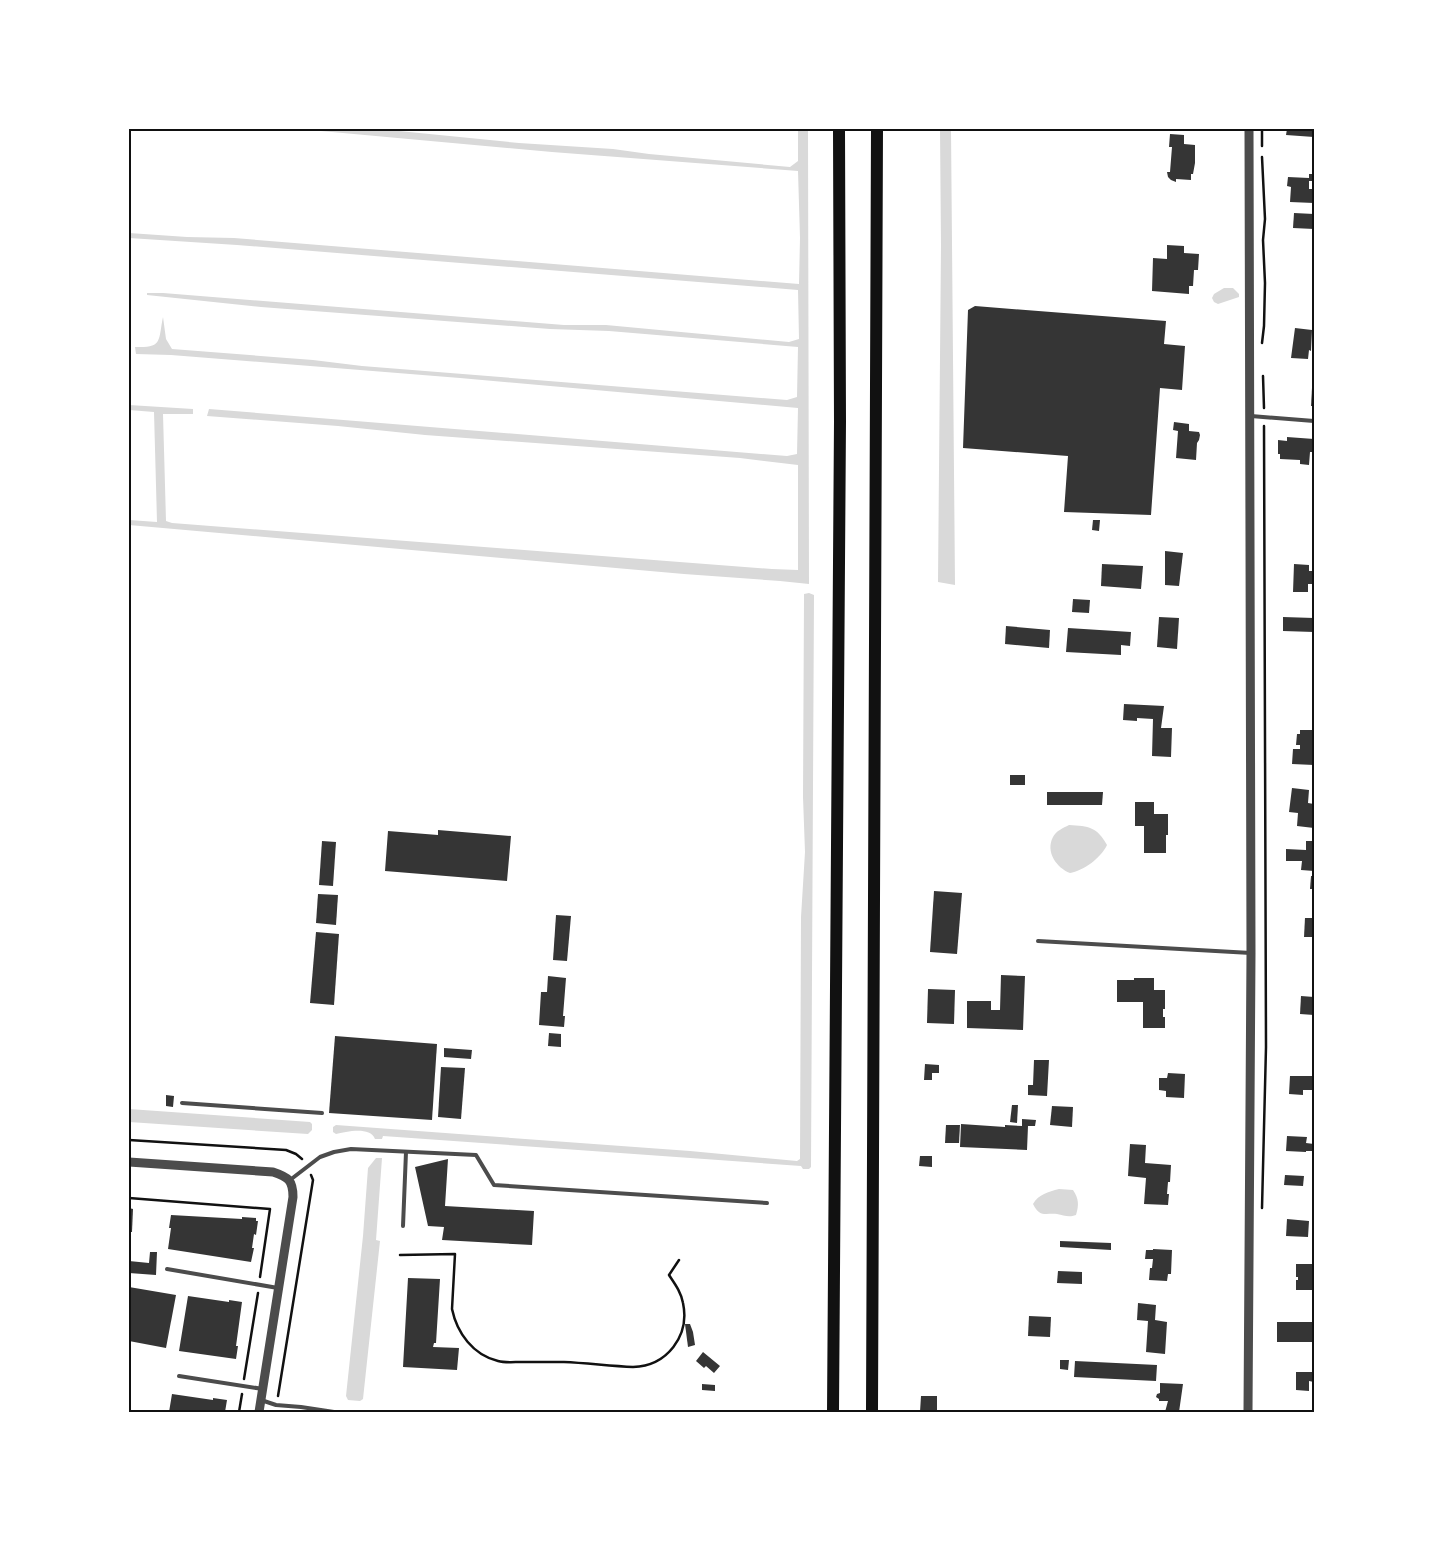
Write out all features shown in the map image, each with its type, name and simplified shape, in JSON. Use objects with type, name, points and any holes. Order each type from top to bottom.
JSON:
[{"type":"main road","points":[[833,1412],[840,421],[839,129]]},
{"type":"main road","points":[[872,1412],[877,129]]},
{"type":"street","points":[[1248,1412],[1251,953],[1249,129]]},
{"type":"street","points":[[129,1162],[273,1172],[283,1175],[290,1180],[293,1188],[293,1197],[259,1412]]},
{"type":"lane","points":[[1249,416],[1314,421]]},
{"type":"lane","points":[[1038,941],[1251,953]]},
{"type":"lane","points":[[182,1103],[322,1113]]},
{"type":"lane","points":[[290,1180],[320,1157],[351,1149],[476,1155],[494,1185],[767,1203]]},
{"type":"lane","points":[[403,1226],[406,1152]]},
{"type":"lane","points":[[167,1269],[279,1288]]},
{"type":"lane","points":[[179,1376],[263,1389]]},
{"type":"lane","points":[[261,1400],[276,1405],[334,1412]]},
{"type":"path","points":[[1262,129],[1262,147]]},
{"type":"path","points":[[1262,156],[1265,218],[1263,240],[1265,292],[1262,347]]},
{"type":"path","points":[[1262,369],[1264,417],[1266,1018],[1262,1212]]},
{"type":"path","points":[[129,1140],[286,1150],[296,1154],[311,1173],[313,1180],[276,1405]]},
{"type":"path","points":[[129,1198],[270,1209],[239,1412]]},
{"type":"path","points":[[400,1255],[455,1254],[452,1309],[456,1324],[466,1340],[487,1358],[500,1362],[576,1363],[633,1367],[654,1364],[667,1354],[680,1338],[685,1318],[683,1302],[679,1291],[669,1275],[678,1260]]},
{"type":"shaded area","points":[[299,129],[379,129],[519,143],[613,149],[790,167],[798,161],[798,129],[808,129],[809,584],[129,525],[129,520],[157,522],[154,412],[129,410],[129,405],[193,409],[193,414],[163,414],[166,521],[172,523],[798,570],[798,465],[740,458],[425,435],[207,416],[209,409],[787,456],[797,454],[798,408],[460,378],[171,355],[136,354],[135,347],[150,346],[158,341],[163,317],[166,339],[172,349],[787,400],[797,397],[798,347],[609,331],[550,329],[261,307],[147,295],[147,293],[564,325],[606,325],[789,342],[799,339],[798,290],[129,238],[129,233],[234,238],[799,284],[798,171],[552,152]]},
{"type":"shaded area","points":[[940,129],[951,129],[955,585],[938,582],[941,246]]},
{"type":"shaded area","points":[[1224,288],[1233,288],[1239,294],[1239,297],[1218,304],[1214,302],[1212,298],[1214,294]]},
{"type":"shaded area","points":[[804,594],[814,595],[811,1167],[803,1169],[801,1166],[383,1136],[382,1139],[375,1139],[368,1132],[363,1131],[336,1134],[333,1132],[333,1127],[336,1125],[690,1151],[797,1161],[800,1159],[801,917],[805,852],[803,797]]},
{"type":"shaded area","points":[[1069,825],[1082,826],[1096,831],[1107,845],[1101,855],[1091,863],[1080,870],[1070,873],[1057,863],[1051,854],[1050,848],[1054,835]]},
{"type":"shaded area","points":[[129,1109],[310,1122],[312,1130],[308,1134],[129,1122]]},
{"type":"shaded area","points":[[376,1158],[382,1158],[376,1240],[380,1241],[363,1399],[360,1401],[348,1400],[346,1396],[363,1236],[368,1168]]},
{"type":"shaded area","points":[[1059,1189],[1073,1190],[1078,1202],[1076,1215],[1043,1214],[1033,1204],[1041,1196]]},
{"type":"building","points":[[1287,129],[1314,129],[1314,137],[1286,135]]},
{"type":"building","points":[[1170,134],[1184,135],[1184,144],[1195,145],[1195,163],[1191,180],[1176,179],[1176,182],[1168,177],[1167,172],[1170,172],[1172,147],[1169,147]]},
{"type":"building","points":[[1309,174],[1314,174],[1314,181],[1309,181],[1309,189],[1314,189],[1314,203],[1290,202],[1291,187],[1287,186],[1288,177],[1309,178]]},
{"type":"building","points":[[1294,213],[1314,214],[1314,229],[1293,228]]},
{"type":"building","points":[[1167,245],[1184,246],[1184,253],[1199,254],[1198,270],[1194,270],[1193,286],[1189,286],[1189,294],[1152,291],[1153,258],[1167,259]]},
{"type":"building","points":[[975,306],[1166,321],[1164,344],[1185,346],[1182,390],[1160,388],[1151,515],[1064,512],[1068,456],[963,448],[968,310]]},
{"type":"building","points":[[1295,328],[1312,330],[1311,351],[1309,350],[1308,359],[1291,358]]},
{"type":"building","points":[[1312,388],[1314,388],[1314,406],[1311,406]]},
{"type":"building","points":[[1174,422],[1189,424],[1189,431],[1199,432],[1196,460],[1176,458],[1178,431],[1173,430]]},
{"type":"building","points":[[1287,437],[1314,439],[1314,452],[1310,452],[1309,465],[1300,464],[1300,460],[1280,459],[1278,440],[1287,441]]},
{"type":"building","points":[[1093,520],[1100,520],[1099,531],[1092,530]]},
{"type":"building","points":[[1165,551],[1183,553],[1179,586],[1165,585]]},
{"type":"building","points":[[1102,564],[1143,566],[1141,589],[1101,586]]},
{"type":"building","points":[[1294,564],[1309,565],[1309,571],[1314,571],[1314,584],[1308,584],[1308,592],[1293,592]]},
{"type":"building","points":[[1073,599],[1090,600],[1089,613],[1072,612]]},
{"type":"building","points":[[1159,617],[1179,618],[1177,649],[1157,647]]},
{"type":"building","points":[[1283,617],[1314,618],[1314,632],[1283,631]]},
{"type":"building","points":[[1006,626],[1050,630],[1049,648],[1005,644]]},
{"type":"building","points":[[1068,628],[1131,632],[1130,646],[1121,645],[1121,655],[1066,652]]},
{"type":"building","points":[[1124,704],[1164,706],[1161,728],[1172,728],[1171,757],[1152,756],[1153,719],[1137,718],[1137,721],[1123,720]]},
{"type":"building","points":[[1300,730],[1314,730],[1314,765],[1292,764],[1293,749],[1300,749],[1300,745],[1296,745],[1297,734],[1300,734]]},
{"type":"building","points":[[1010,775],[1025,775],[1025,785],[1010,785]]},
{"type":"building","points":[[1292,788],[1309,790],[1308,803],[1314,804],[1314,828],[1297,826],[1298,813],[1289,812]]},
{"type":"building","points":[[1047,792],[1103,792],[1102,805],[1047,805]]},
{"type":"building","points":[[1135,802],[1154,802],[1154,814],[1168,814],[1166,853],[1144,853],[1144,826],[1135,826]]},
{"type":"building","points":[[438,830],[511,836],[507,881],[385,871],[388,831],[438,835]]},
{"type":"building","points":[[322,841],[336,842],[333,886],[319,885]]},
{"type":"building","points":[[1306,841],[1314,841],[1314,871],[1301,870],[1302,861],[1286,861],[1286,849],[1306,850]]},
{"type":"building","points":[[1311,876],[1314,876],[1314,889],[1310,889]]},
{"type":"building","points":[[934,891],[962,893],[957,954],[930,952]]},
{"type":"building","points":[[318,894],[338,895],[336,925],[316,923]]},
{"type":"building","points":[[556,915],[571,916],[567,961],[553,960]]},
{"type":"building","points":[[1305,918],[1314,918],[1314,937],[1304,937]]},
{"type":"building","points":[[316,932],[339,934],[334,1005],[310,1003]]},
{"type":"building","points":[[1001,975],[1025,976],[1023,1030],[967,1028],[967,1001],[991,1001],[991,1010],[1000,1010]]},
{"type":"building","points":[[548,976],[566,978],[564,1027],[539,1025],[541,992],[547,992]]},
{"type":"building","points":[[1134,978],[1154,978],[1154,990],[1165,990],[1163,1017],[1165,1017],[1165,1028],[1143,1028],[1143,1002],[1117,1002],[1117,980],[1134,980]]},
{"type":"building","points":[[928,989],[955,990],[954,1024],[927,1023]]},
{"type":"building","points":[[1301,996],[1314,997],[1314,1015],[1300,1014]]},
{"type":"building","points":[[549,1033],[561,1034],[561,1047],[548,1046]]},
{"type":"building","points":[[335,1036],[437,1044],[432,1120],[329,1113]]},
{"type":"building","points":[[444,1048],[472,1050],[471,1059],[444,1057]]},
{"type":"building","points":[[1034,1060],[1049,1060],[1047,1096],[1028,1095],[1028,1085],[1033,1085]]},
{"type":"building","points":[[925,1064],[939,1065],[939,1073],[932,1073],[932,1080],[924,1080]]},
{"type":"building","points":[[441,1067],[465,1068],[461,1119],[438,1117]]},
{"type":"building","points":[[1168,1073],[1185,1074],[1184,1098],[1166,1097],[1166,1091],[1159,1090],[1159,1078],[1167,1078]]},
{"type":"building","points":[[1290,1076],[1314,1076],[1314,1090],[1303,1090],[1303,1095],[1289,1094]]},
{"type":"building","points":[[166,1095],[174,1096],[173,1107],[166,1106]]},
{"type":"building","points":[[1012,1105],[1018,1105],[1017,1123],[1010,1122]]},
{"type":"building","points":[[1052,1106],[1073,1107],[1072,1127],[1050,1125]]},
{"type":"building","points":[[1022,1119],[1036,1120],[1035,1126],[1028,1126],[1027,1150],[960,1147],[961,1124],[1005,1127],[1005,1125],[1022,1126]]},
{"type":"building","points":[[946,1125],[960,1125],[959,1143],[945,1143]]},
{"type":"building","points":[[1287,1136],[1307,1137],[1306,1143],[1314,1144],[1314,1151],[1286,1151]]},
{"type":"building","points":[[1130,1144],[1146,1145],[1145,1163],[1171,1165],[1167,1194],[1169,1194],[1168,1205],[1144,1204],[1146,1178],[1128,1176]]},
{"type":"building","points":[[920,1156],[932,1156],[932,1167],[919,1166]]},
{"type":"building","points":[[448,1159],[445,1206],[534,1211],[532,1245],[442,1240],[444,1227],[428,1226],[415,1167]]},
{"type":"building","points":[[1285,1175],[1304,1176],[1303,1186],[1284,1185]]},
{"type":"building","points":[[129,1208],[133,1209],[132,1232],[129,1232]]},
{"type":"building","points":[[171,1215],[256,1218],[256,1221],[258,1221],[256,1235],[254,1234],[251,1262],[168,1249]]},
{"type":"building","points":[[1287,1219],[1309,1221],[1308,1237],[1286,1236]]},
{"type":"building","points":[[1060,1241],[1111,1243],[1111,1250],[1060,1247]]},
{"type":"building","points":[[1146,1250],[1172,1250],[1171,1274],[1168,1274],[1167,1281],[1149,1280],[1153,1259],[1145,1259]]},
{"type":"building","points":[[150,1252],[157,1252],[156,1275],[129,1273],[129,1261],[149,1263]]},
{"type":"building","points":[[1296,1264],[1314,1264],[1314,1290],[1296,1290],[1296,1280],[1298,1280],[1298,1277],[1296,1277]]},
{"type":"building","points":[[1058,1271],[1082,1272],[1082,1284],[1057,1283]]},
{"type":"building","points":[[408,1278],[440,1279],[436,1343],[434,1343],[433,1347],[459,1348],[457,1370],[403,1367]]},
{"type":"building","points":[[129,1287],[176,1295],[166,1348],[129,1341]]},
{"type":"building","points":[[188,1296],[242,1302],[236,1359],[179,1351]]},
{"type":"building","points":[[1138,1303],[1156,1305],[1155,1320],[1167,1322],[1165,1354],[1146,1352],[1148,1321],[1137,1320]]},
{"type":"building","points":[[1029,1316],[1051,1317],[1050,1337],[1028,1336]]},
{"type":"building","points":[[1277,1322],[1314,1322],[1314,1342],[1277,1342]]},
{"type":"building","points":[[685,1324],[690,1324],[695,1345],[688,1347]]},
{"type":"building","points":[[703,1352],[720,1366],[714,1373],[696,1361]]},
{"type":"building","points":[[1060,1360],[1069,1360],[1068,1370],[1060,1369]]},
{"type":"building","points":[[1075,1361],[1157,1365],[1156,1381],[1074,1377]]},
{"type":"building","points":[[1296,1372],[1314,1372],[1314,1382],[1309,1381],[1309,1391],[1296,1390]]},
{"type":"building","points":[[1160,1383],[1183,1384],[1179,1412],[1165,1412],[1168,1401],[1159,1401],[1156,1397],[1160,1393]]},
{"type":"building","points":[[702,1384],[715,1385],[715,1391],[702,1390]]},
{"type":"building","points":[[172,1394],[213,1400],[213,1398],[227,1400],[225,1412],[169,1412]]},
{"type":"building","points":[[921,1396],[937,1396],[937,1412],[920,1412]]}]
